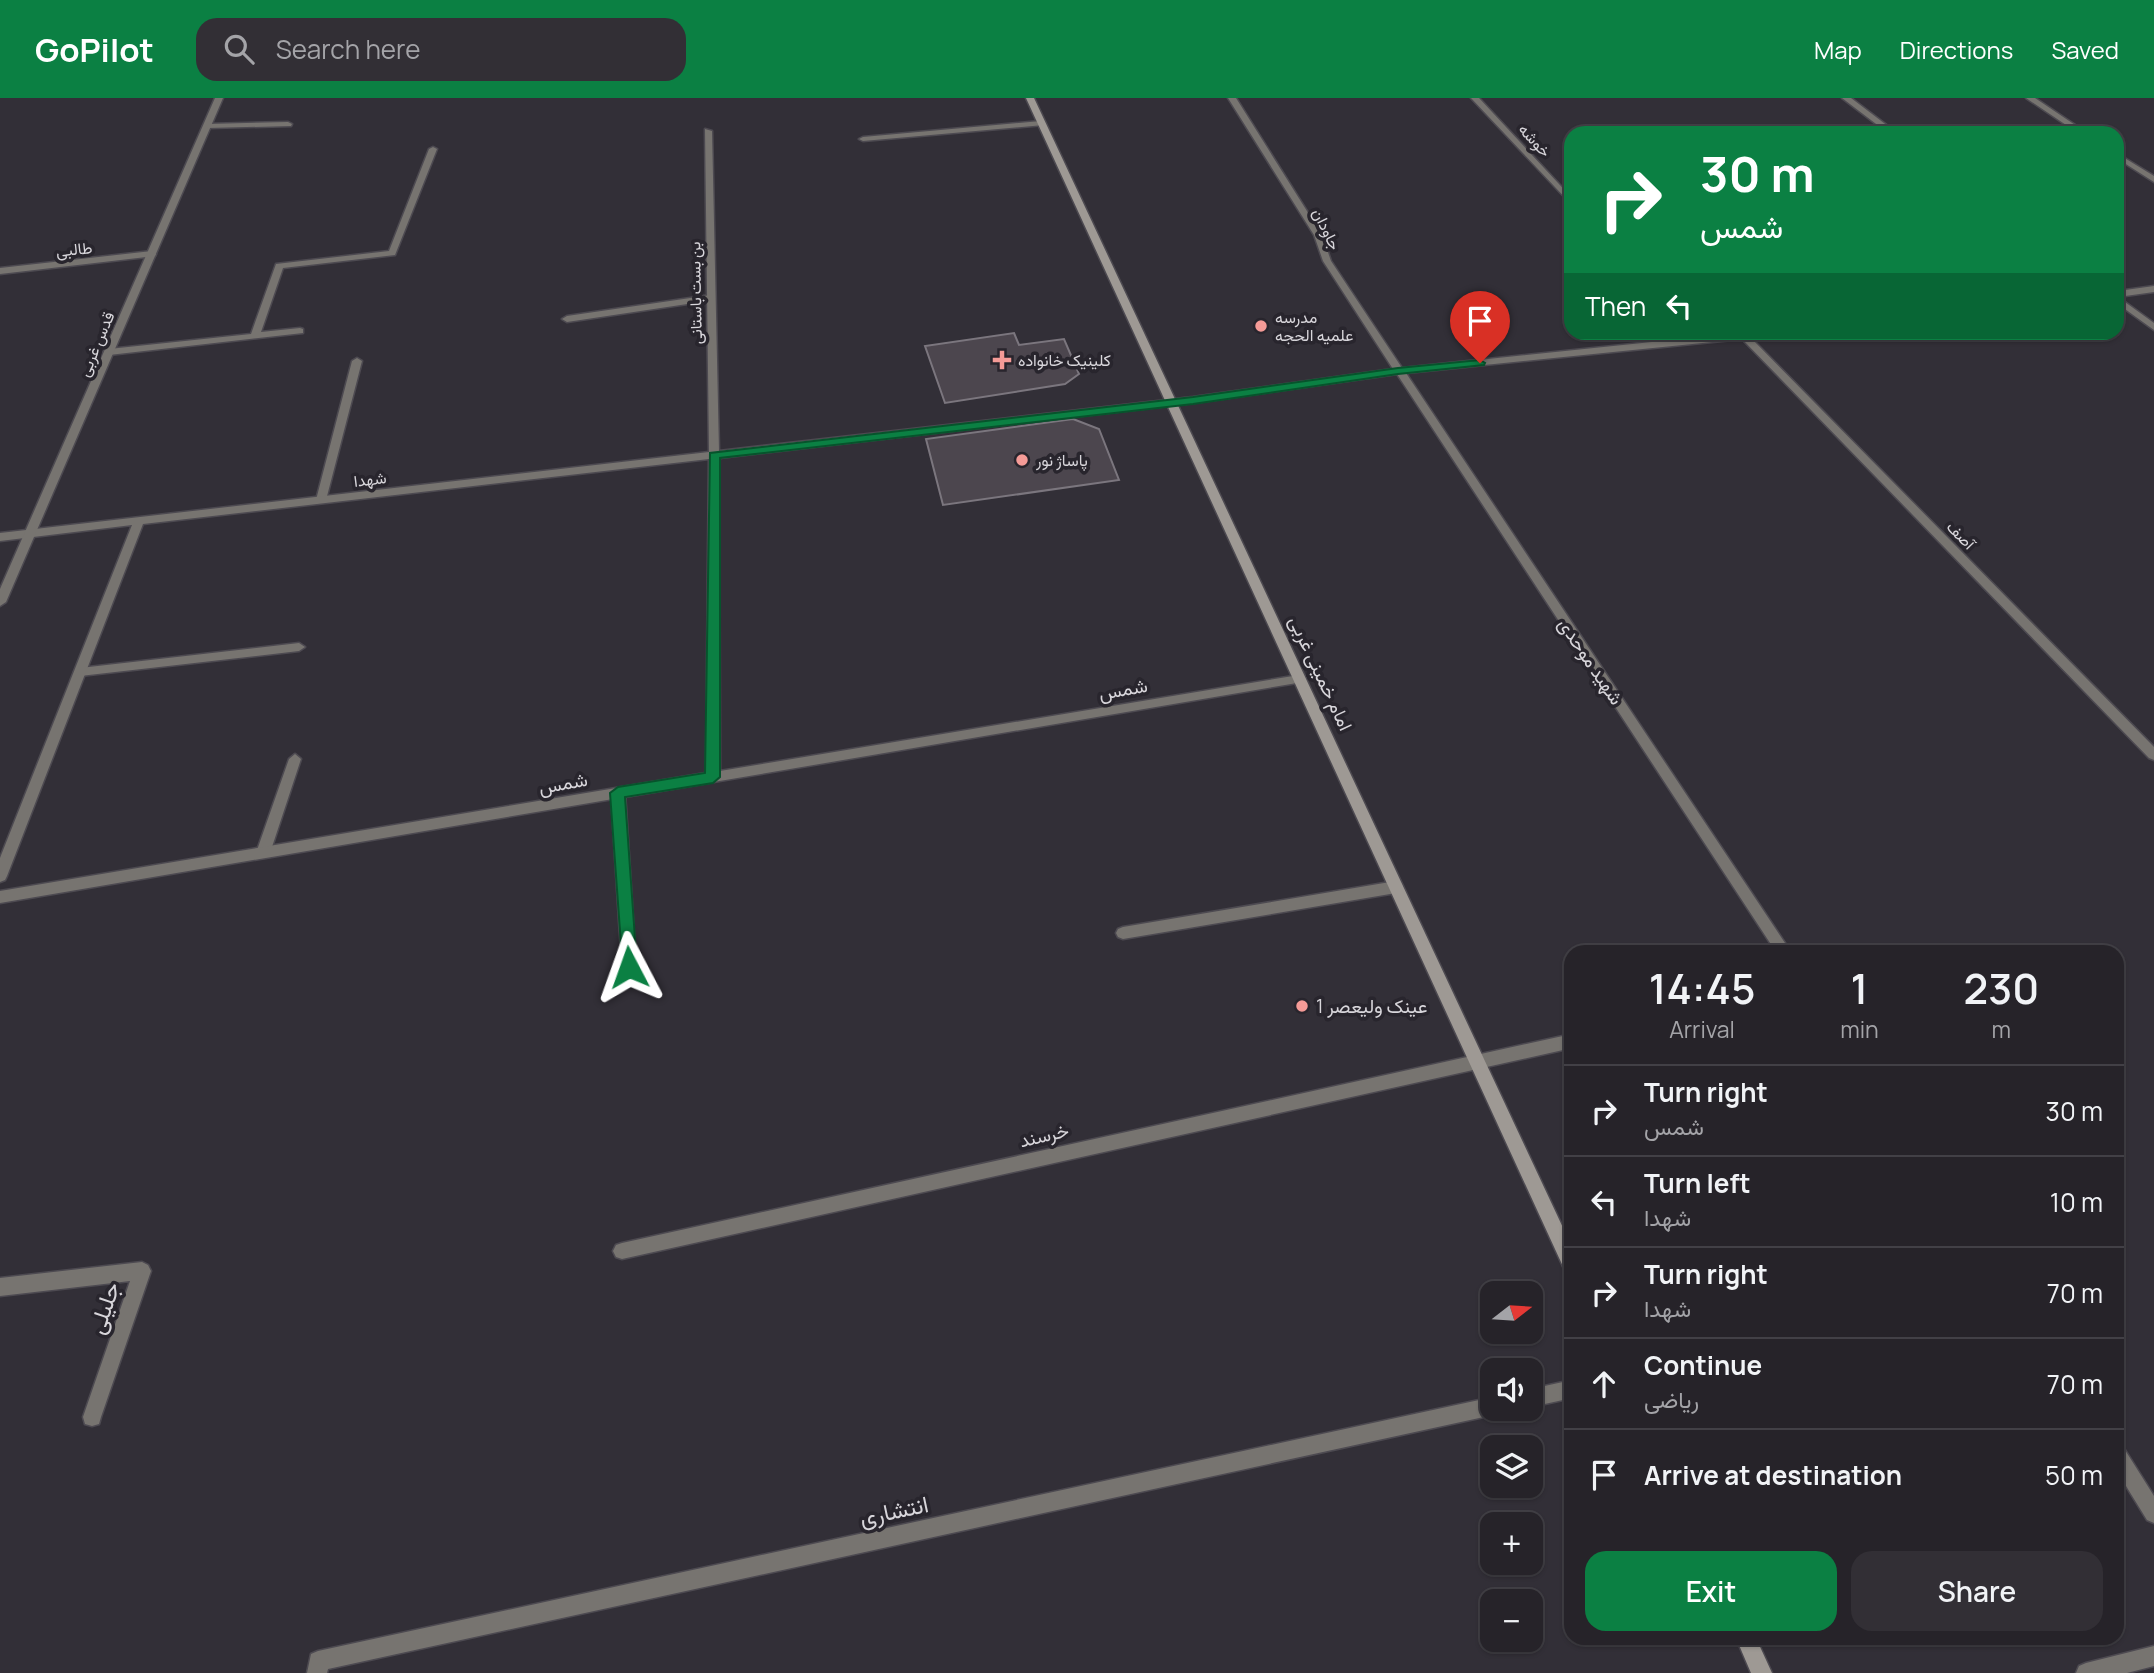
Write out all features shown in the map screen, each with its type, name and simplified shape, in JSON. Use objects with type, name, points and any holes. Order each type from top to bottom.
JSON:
[{"type":"main road","name":"امام خمینی غربی","points":[[1030,98],[1564,1250]]},
{"type":"main road","points":[[1749,1645],[1762,1673]]},
{"type":"street","name":"قدس غربی","points":[[0,602],[219,98]]},
{"type":"street","name":"جاودان","points":[[1232,98],[1318,235],[1327,261],[1398,371]]},
{"type":"street","name":"خوشه","points":[[1475,98],[1564,194]]},
{"type":"street","points":[[1846,98],[1884,126]]},
{"type":"street","points":[[2030,98],[2072,126]]},
{"type":"street","points":[[863,139],[1041,123]]},
{"type":"street","points":[[207,126],[288,124]]},
{"type":"street","name":"بن بست باستانی","points":[[708,131],[714,455]]},
{"type":"street","points":[[255,336],[279,266],[392,253],[433,149]]},
{"type":"street","points":[[2124,160],[2154,180]]},
{"type":"street","name":"طالبی","points":[[0,271],[152,254]]},
{"type":"street","points":[[2124,293],[2154,289]]},
{"type":"street","points":[[567,320],[711,298]]},
{"type":"street","points":[[2124,304],[2154,327]]},
{"type":"street","points":[[109,352],[300,331]]},
{"type":"street","name":"شهدا","points":[[0,537],[1171,403],[1398,371],[1717,340]]},
{"type":"street","name":"آصف","points":[[1748,340],[2154,755]]},
{"type":"street","points":[[321,500],[357,361]]},
{"type":"street","name":"شهید موحدی","points":[[1398,371],[1779,945]]},
{"type":"street","points":[[713,777],[714,455]]},
{"type":"street","points":[[0,876],[139,521]]},
{"type":"street","points":[[80,672],[299,647]]},
{"type":"street","name":"شمس","points":[[0,897],[1299,679]]},
{"type":"street","points":[[263,853],[295,759]]},
{"type":"street","points":[[618,793],[629,967]]},
{"type":"street","points":[[1124,933],[1396,887]]},
{"type":"street","name":"خرسند","points":[[622,1251],[1475,1060],[1564,1043]]},
{"type":"street","name":"جلیلی","points":[[0,1287],[142,1271],[92,1417]]},
{"type":"street","points":[[1543,1395],[1564,1391]]},
{"type":"street","name":"انتشاری","points":[[317,1673],[318,1661],[1480,1409]]},
{"type":"street","points":[[2124,1466],[2154,1513]]},
{"type":"street","points":[[2087,1673],[2154,1656]]},
{"type":"building","name":"کلینیک خانواده","points":[[1014,333],[1019,345],[1064,339],[1079,374],[1065,384],[945,403],[925,346]]},
{"type":"building","name":"پاساژ نور","points":[[1073,419],[1099,429],[1119,480],[943,505],[926,439]]},
{"type":"place","name":"مدرسه علمیه الحجه","points":[[1261,326]]},
{"type":"place","name":"کلینیک خانواده","points":[[1002,360]]},
{"type":"place","name":"پاساژ نور","points":[[1022,460]]},
{"type":"place","name":"عینک ولیعصر 1","points":[[1302,1006]]},
{"type":"route","points":[[629,967],[618,793],[713,777],[714,455],[1193,400],[1398,371],[1480,363]]}]
